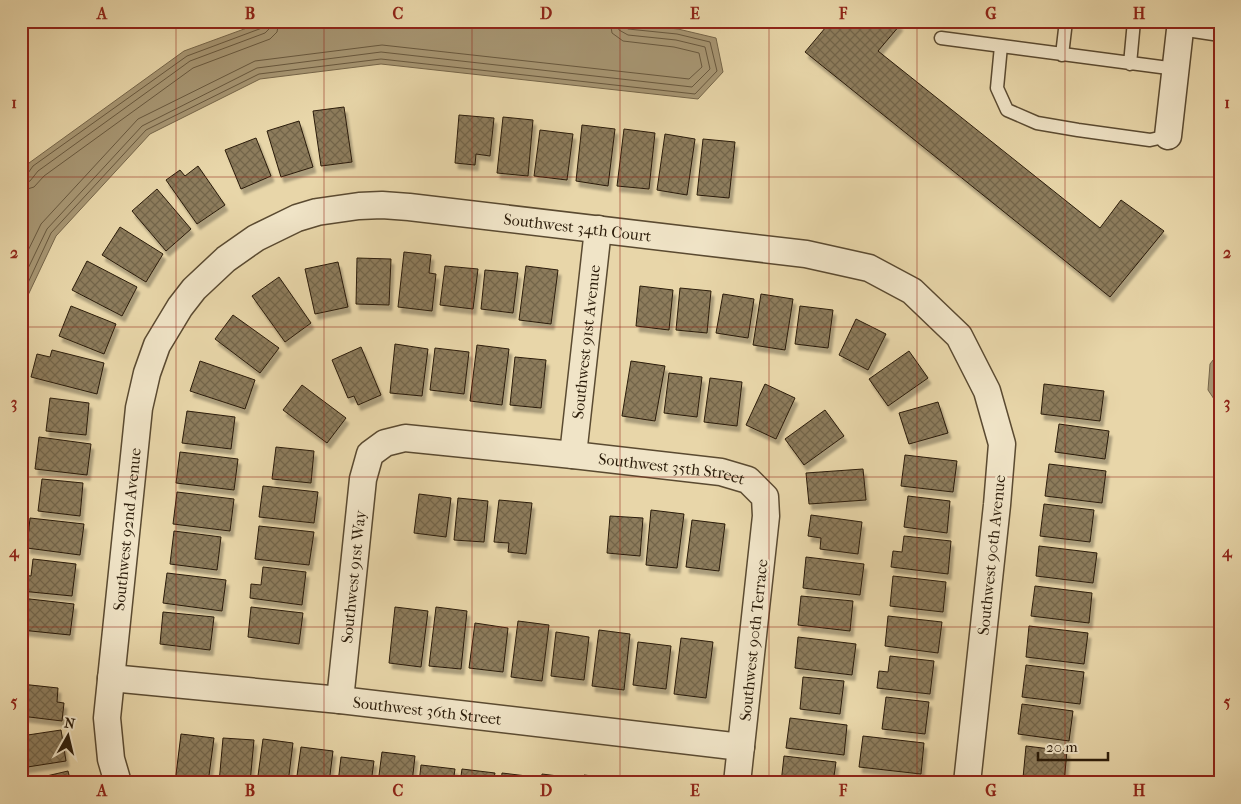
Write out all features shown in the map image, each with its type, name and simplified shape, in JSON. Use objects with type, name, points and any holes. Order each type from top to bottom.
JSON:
[{"type":"street","points":[[1168,136],[1180,25]]},
{"type":"street","name":"Southwest 34th Court","points":[[194,289],[220,264],[256,238],[297,218],[336,208],[382,205],[806,254],[869,268],[912,291],[959,336]]},
{"type":"street","name":"Southwest 91st Avenue","points":[[573,455],[598,229]]},
{"type":"street","name":"Southwest 92nd Avenue","points":[[118,783],[111,759],[107,718],[142,391],[152,358],[167,327],[194,289]]},
{"type":"street","name":"Southwest 90th Avenue","points":[[959,336],[987,390],[1002,444],[967,783]]},
{"type":"street","name":"Southwest 35th Street","points":[[370,454],[385,443],[405,438],[573,455],[721,472],[748,480],[765,497]]},
{"type":"street","name":"Southwest 91st Way","points":[[340,700],[363,478],[370,454]]},
{"type":"street","name":"Southwest 90th Terrace","points":[[737,783],[766,516],[765,497]]},
{"type":"street","name":"Southwest 36th Street","points":[[111,678],[340,700],[741,747]]},
{"type":"lane","points":[[1062,54],[1066,21]]},
{"type":"lane","points":[[1130,64],[1134,21]]},
{"type":"lane","points":[[1180,25],[1220,35]]},
{"type":"lane","points":[[941,38],[1176,69]]},
{"type":"lane","points":[[1000,46],[998,88],[1007,110],[1037,123],[1078,130],[1150,140],[1168,136]]},
{"type":"water","points":[[266,21],[606,21],[678,29],[716,38],[723,72],[698,99],[381,64],[260,79],[150,134],[56,236],[21,310],[21,175],[29,163],[184,51]]},
{"type":"water","points":[[1220,351],[1220,408],[1208,390],[1210,364]]},
{"type":"building","points":[[831,21],[895,21],[900,25],[878,51],[1100,228],[1121,200],[1164,231],[1110,297],[805,52]]},
{"type":"building","points":[[1218,74],[1220,74],[1220,113],[1214,112]]},
{"type":"building","points":[[344,107],[352,162],[321,166],[313,111]]},
{"type":"building","points":[[459,115],[494,118],[490,156],[476,154],[475,165],[455,163]]},
{"type":"building","points":[[503,117],[533,120],[528,176],[497,173]]},
{"type":"building","points":[[299,121],[313,167],[281,177],[267,131]]},
{"type":"building","points":[[582,125],[615,129],[608,186],[576,181]]},
{"type":"building","points":[[624,129],[655,133],[649,189],[617,186]]},
{"type":"building","points":[[540,130],[573,134],[567,180],[534,176]]},
{"type":"building","points":[[665,134],[695,139],[687,195],[657,190]]},
{"type":"building","points":[[256,138],[271,176],[241,189],[225,150]]},
{"type":"building","points":[[703,139],[735,142],[729,198],[697,195]]},
{"type":"building","points":[[198,166],[225,205],[197,224],[166,180],[180,170],[185,176]]},
{"type":"building","points":[[157,189],[191,229],[166,251],[132,211]]},
{"type":"building","points":[[120,227],[163,254],[146,282],[102,255]]},
{"type":"building","points":[[404,252],[431,255],[429,273],[436,274],[432,311],[398,307]]},
{"type":"building","points":[[357,258],[391,259],[389,305],[356,304]]},
{"type":"building","points":[[87,261],[137,287],[122,316],[72,290]]},
{"type":"building","points":[[338,262],[348,307],[315,314],[305,269]]},
{"type":"building","points":[[445,266],[478,269],[473,309],[440,305]]},
{"type":"building","points":[[526,266],[558,270],[551,324],[519,320]]},
{"type":"building","points":[[485,270],[518,273],[513,313],[481,309]]},
{"type":"building","points":[[279,277],[311,323],[285,342],[252,296]]},
{"type":"building","points":[[640,286],[673,290],[669,330],[636,326]]},
{"type":"building","points":[[680,288],[711,291],[707,333],[676,330]]},
{"type":"building","points":[[723,294],[754,299],[748,338],[716,333]]},
{"type":"building","points":[[761,294],[793,299],[785,350],[753,345]]},
{"type":"building","points":[[71,306],[116,324],[104,354],[59,336]]},
{"type":"building","points":[[800,306],[833,310],[828,348],[795,344]]},
{"type":"building","points":[[233,315],[279,348],[260,373],[215,339]]},
{"type":"building","points":[[856,319],[886,334],[868,370],[839,355]]},
{"type":"building","points":[[395,344],[428,349],[422,396],[390,393]]},
{"type":"building","points":[[477,345],[509,349],[502,405],[470,401]]},
{"type":"building","points":[[361,347],[381,395],[358,405],[354,396],[348,398],[332,360]]},
{"type":"building","points":[[435,348],[469,352],[464,394],[430,390]]},
{"type":"building","points":[[52,350],[104,363],[97,394],[31,377],[37,354],[50,357]]},
{"type":"building","points":[[909,351],[928,378],[888,406],[869,379]]},
{"type":"building","points":[[515,357],[546,360],[541,408],[510,405]]},
{"type":"building","points":[[200,361],[255,380],[245,409],[190,391]]},
{"type":"building","points":[[631,361],[665,366],[655,421],[622,416]]},
{"type":"building","points":[[669,373],[702,377],[697,417],[664,413]]},
{"type":"building","points":[[710,378],[742,382],[737,426],[704,422]]},
{"type":"building","points":[[765,384],[795,398],[776,439],[746,425]]},
{"type":"building","points":[[1044,384],[1104,391],[1100,421],[1041,414]]},
{"type":"building","points":[[302,385],[346,418],[327,443],[283,410]]},
{"type":"building","points":[[50,398],[89,403],[86,435],[46,431]]},
{"type":"building","points":[[938,402],[948,433],[909,444],[899,413]]},
{"type":"building","points":[[825,410],[844,436],[804,465],[785,439]]},
{"type":"building","points":[[187,411],[235,417],[231,449],[182,443]]},
{"type":"building","points":[[1059,424],[1109,431],[1105,459],[1055,452]]},
{"type":"building","points":[[39,437],[91,444],[87,475],[35,469]]},
{"type":"building","points":[[276,447],[314,451],[311,483],[272,479]]},
{"type":"building","points":[[180,452],[238,459],[234,490],[176,483]]},
{"type":"building","points":[[905,455],[957,461],[953,492],[901,486]]},
{"type":"building","points":[[1049,464],[1106,471],[1102,503],[1045,496]]},
{"type":"building","points":[[863,469],[866,500],[809,504],[806,473]]},
{"type":"building","points":[[42,479],[83,483],[80,516],[38,511]]},
{"type":"building","points":[[263,486],[318,492],[314,523],[259,517]]},
{"type":"building","points":[[177,492],[234,499],[230,531],[173,524]]},
{"type":"building","points":[[419,494],[451,498],[446,537],[414,533]]},
{"type":"building","points":[[908,496],[950,501],[947,533],[904,527]]},
{"type":"building","points":[[458,498],[488,501],[484,542],[454,540]]},
{"type":"building","points":[[499,500],[532,503],[526,554],[508,552],[509,543],[494,542]]},
{"type":"building","points":[[1044,504],[1094,510],[1090,542],[1040,536]]},
{"type":"building","points":[[651,510],[684,514],[677,568],[646,565]]},
{"type":"building","points":[[811,515],[862,522],[858,554],[820,549],[821,538],[808,536]]},
{"type":"building","points":[[610,516],[643,518],[640,556],[607,553]]},
{"type":"building","points":[[30,518],[84,524],[80,555],[27,548]]},
{"type":"building","points":[[692,520],[725,524],[719,571],[686,567]]},
{"type":"building","points":[[259,526],[314,532],[309,565],[255,559]]},
{"type":"building","points":[[174,531],[221,537],[217,570],[170,564]]},
{"type":"building","points":[[904,536],[951,541],[948,574],[891,567],[893,551],[902,552]]},
{"type":"building","points":[[1039,546],[1097,553],[1093,583],[1036,576]]},
{"type":"building","points":[[806,557],[864,564],[860,595],[803,588]]},
{"type":"building","points":[[33,559],[76,564],[72,596],[21,591],[21,575],[31,576]]},
{"type":"building","points":[[263,567],[306,572],[302,605],[250,598],[251,584],[261,585]]},
{"type":"building","points":[[167,573],[226,580],[222,611],[163,603]]},
{"type":"building","points":[[893,576],[946,582],[943,612],[890,606]]},
{"type":"building","points":[[1035,586],[1092,593],[1089,623],[1031,616]]},
{"type":"building","points":[[801,596],[853,601],[850,631],[798,625]]},
{"type":"building","points":[[21,598],[74,604],[70,635],[21,630]]},
{"type":"building","points":[[251,607],[303,613],[299,644],[248,637]]},
{"type":"building","points":[[395,607],[428,611],[421,667],[389,663]]},
{"type":"building","points":[[436,607],[467,611],[461,669],[429,666]]},
{"type":"building","points":[[163,612],[214,617],[210,650],[160,644]]},
{"type":"building","points":[[888,616],[942,622],[938,653],[885,646]]},
{"type":"building","points":[[518,621],[549,625],[542,681],[511,677]]},
{"type":"building","points":[[475,623],[508,628],[503,672],[469,668]]},
{"type":"building","points":[[1029,626],[1088,633],[1084,664],[1026,657]]},
{"type":"building","points":[[599,630],[630,634],[624,690],[592,686]]},
{"type":"building","points":[[556,632],[589,637],[584,680],[551,676]]},
{"type":"building","points":[[798,637],[856,644],[852,675],[795,668]]},
{"type":"building","points":[[681,638],[713,642],[706,698],[674,694]]},
{"type":"building","points":[[638,642],[671,646],[666,689],[633,685]]},
{"type":"building","points":[[890,656],[934,661],[930,694],[877,688],[879,671],[888,672]]},
{"type":"building","points":[[1026,665],[1084,672],[1080,704],[1022,697]]},
{"type":"building","points":[[803,677],[844,681],[840,714],[800,709]]},
{"type":"building","points":[[21,684],[58,688],[57,702],[64,703],[62,721],[21,716]]},
{"type":"building","points":[[886,697],[929,702],[925,734],[882,729]]},
{"type":"building","points":[[1022,704],[1073,711],[1069,741],[1018,734]]},
{"type":"building","points":[[790,718],[847,725],[844,755],[786,748]]},
{"type":"building","points":[[61,730],[66,761],[21,768],[21,736]]},
{"type":"building","points":[[181,734],[214,738],[208,783],[175,783]]},
{"type":"building","points":[[863,736],[924,743],[921,774],[859,767]]},
{"type":"building","points":[[223,738],[254,740],[250,783],[219,783]]},
{"type":"building","points":[[263,739],[293,743],[288,783],[257,783]]},
{"type":"building","points":[[1026,746],[1067,751],[1064,783],[1023,778]]},
{"type":"building","points":[[301,747],[333,751],[329,783],[296,783]]},
{"type":"building","points":[[382,752],[415,756],[412,783],[378,783]]},
{"type":"building","points":[[784,756],[836,762],[833,783],[781,783]]},
{"type":"building","points":[[341,757],[374,761],[371,783],[338,783]]},
{"type":"building","points":[[421,765],[455,769],[453,783],[419,783]]},
{"type":"building","points":[[462,769],[495,773],[493,783],[460,783]]},
{"type":"building","points":[[68,771],[71,783],[26,783],[25,781]]},
{"type":"building","points":[[502,773],[535,777],[534,783],[501,783]]},
{"type":"building","points":[[542,774],[574,778],[573,783],[541,783]]},
{"type":"building","points":[[584,775],[616,779],[615,783],[583,783]]},
{"type":"building","points":[[870,776],[924,783],[869,783]]}]
